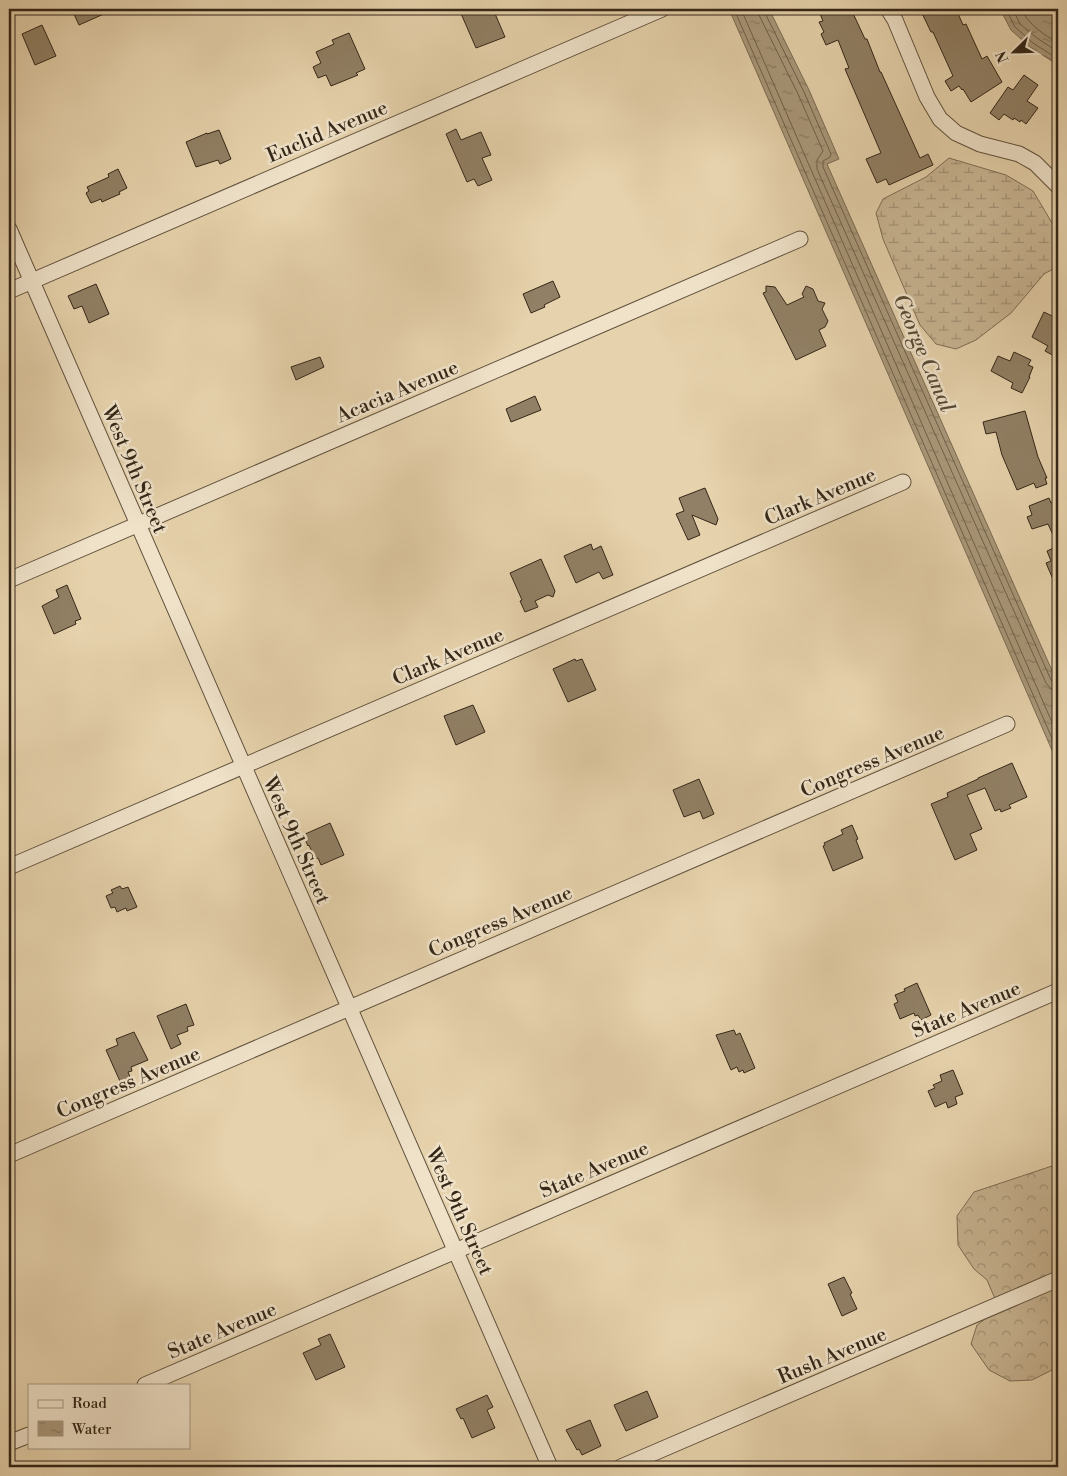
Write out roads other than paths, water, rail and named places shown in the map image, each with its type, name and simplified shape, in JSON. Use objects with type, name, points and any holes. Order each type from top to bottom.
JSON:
[{"type":"street","name":"Euclid Avenue","points":[[9,291],[662,9]]},
{"type":"street","points":[[888,9],[895,20],[927,97],[940,119],[956,133],[980,144],[1019,154],[1035,163],[1058,186]]},
{"type":"street","name":"West 9th Street","points":[[9,229],[550,1467]]},
{"type":"street","name":"Acacia Avenue","points":[[9,580],[800,239]]},
{"type":"street","name":"Clark Avenue","points":[[9,867],[903,482]]},
{"type":"street","name":"Congress Avenue","points":[[9,1155],[1007,724]]},
{"type":"street","name":"State Avenue","points":[[147,1384],[1058,991]]},
{"type":"street","name":"Rush Avenue","points":[[621,1467],[1058,1279]]},
{"type":"street","points":[[9,1444],[28,1435]]},
{"type":"water","points":[[729,9],[769,9],[809,90],[839,159],[827,164],[1058,684],[1058,764]]},
{"type":"water","points":[[1000,9],[1058,9],[1058,65],[1030,47],[1011,30]]},
{"type":"water label","name":"George Canal","points":[[924,353]]}]
